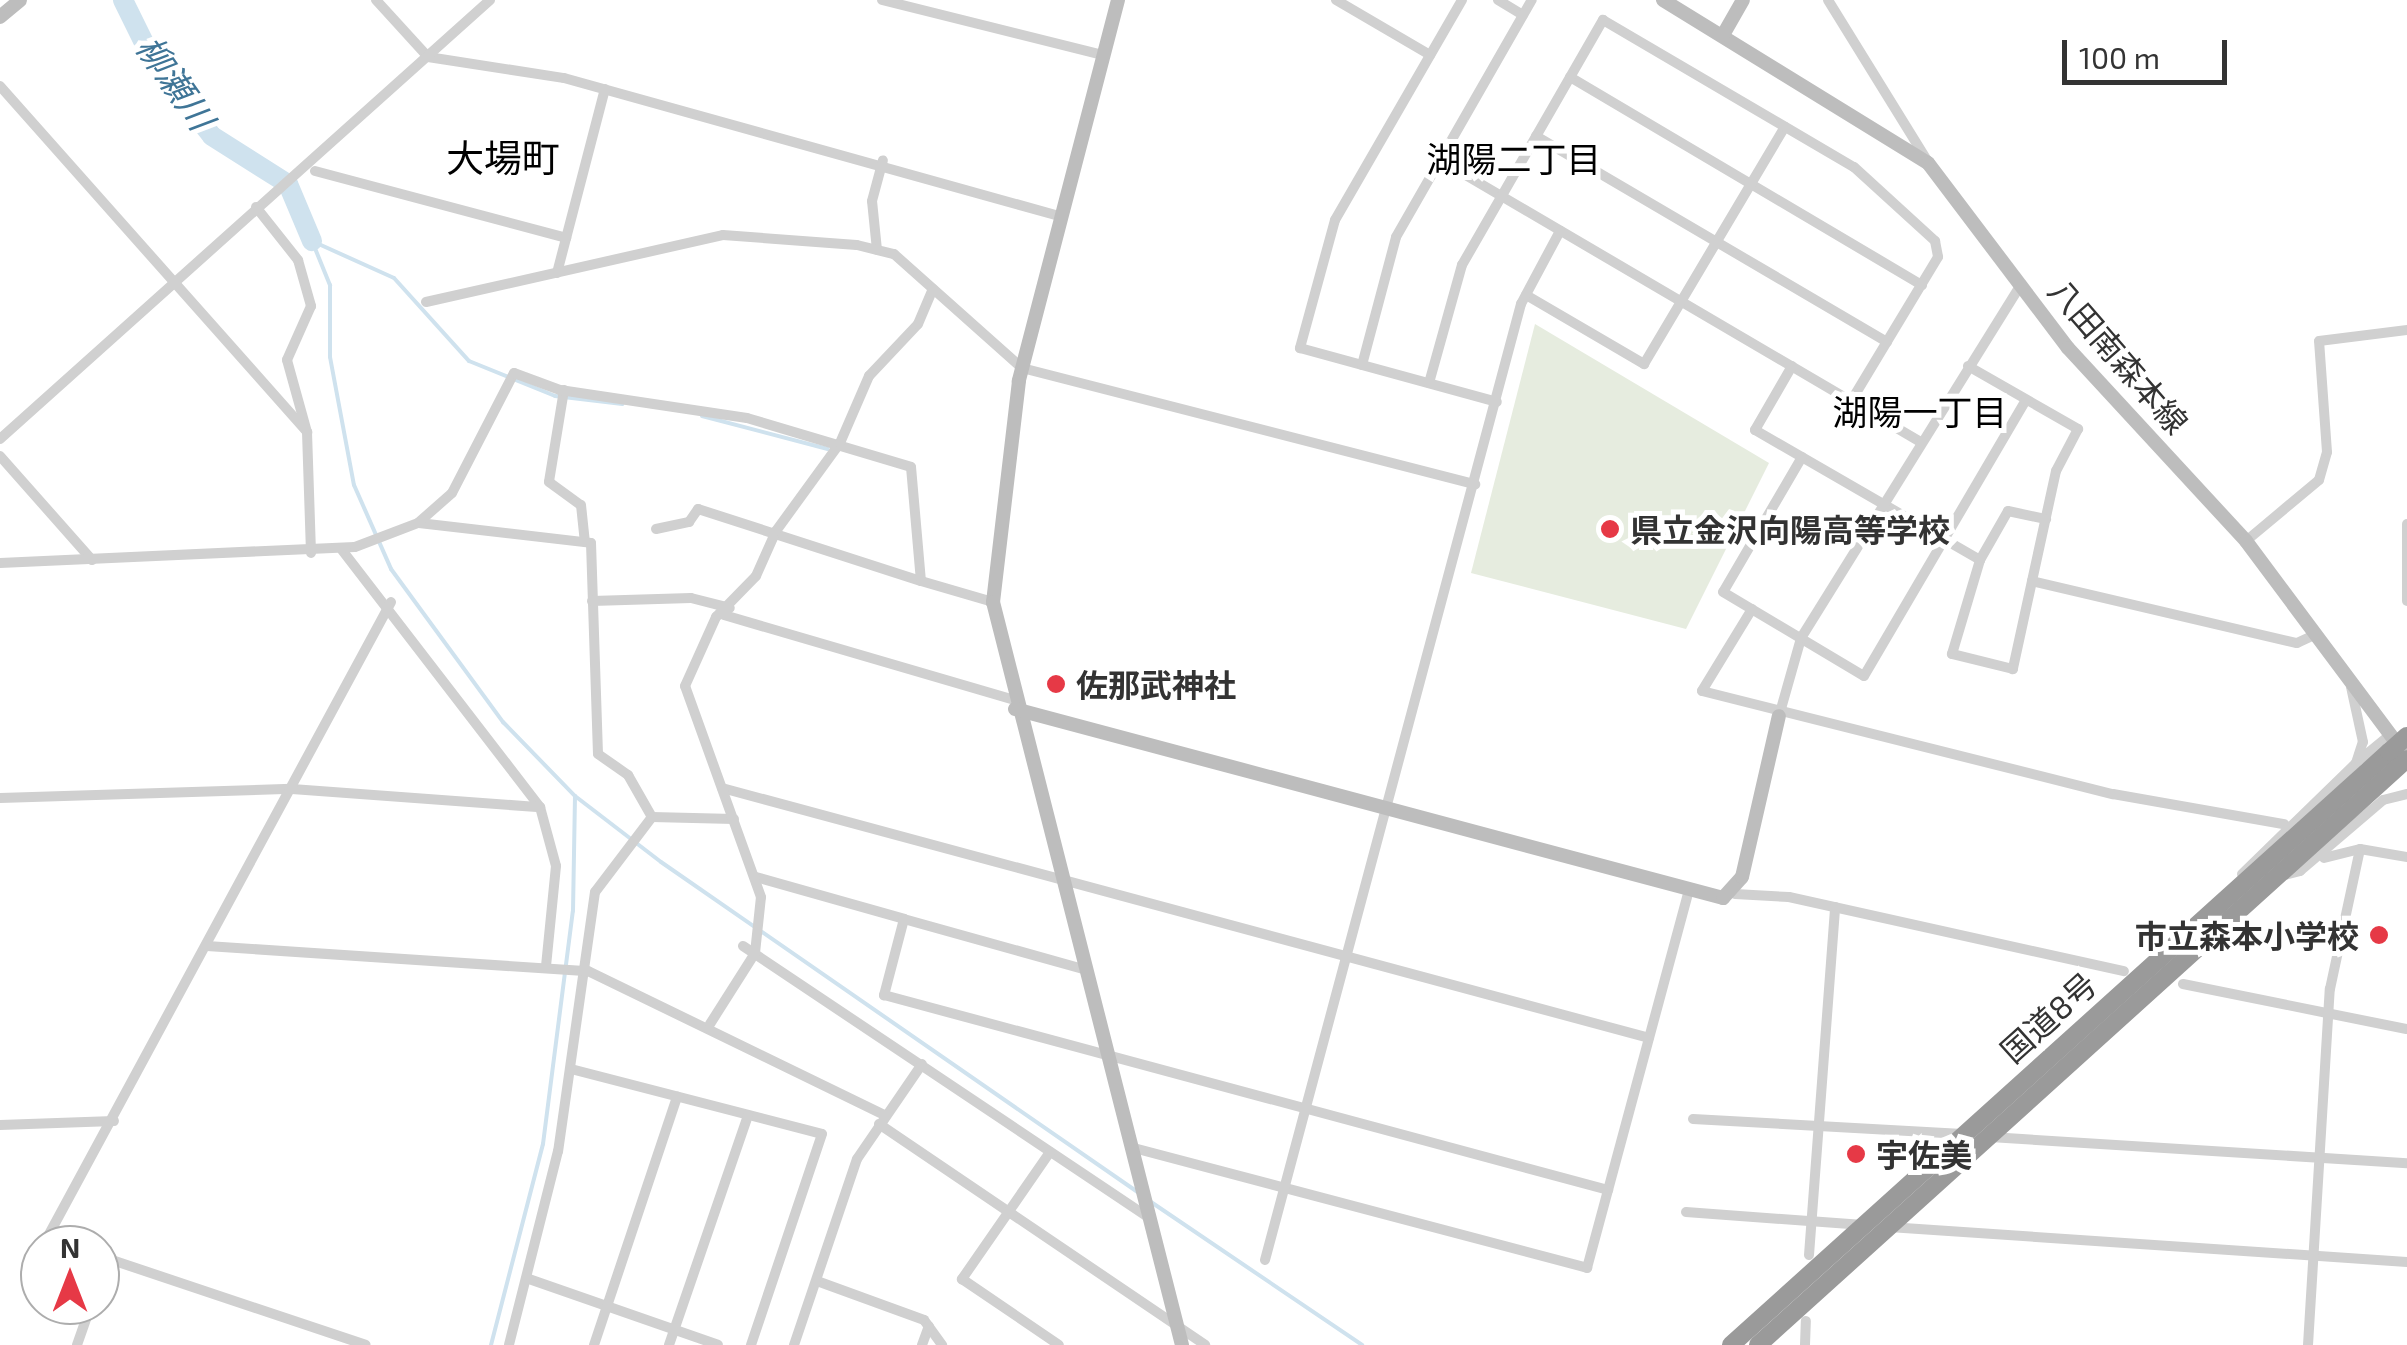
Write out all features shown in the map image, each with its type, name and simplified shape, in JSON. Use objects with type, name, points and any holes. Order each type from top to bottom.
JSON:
[{"type":"highway","name":"国道8号","points":[[1758,1345],[2276,878],[2400,751]]},
{"type":"highway","name":"国道8号","points":[[1731,1345],[2186,933],[2400,751]]},
{"type":"street","points":[[0,17],[20,0]]},
{"type":"street","points":[[376,0],[428,57],[606,89],[884,160],[1059,216]]},
{"type":"street","points":[[0,440],[490,0]]},
{"type":"street","points":[[882,0],[1103,55]]},
{"type":"street","points":[[1118,0],[1022,368],[993,602],[1014,704],[1182,1345]]},
{"type":"street","points":[[1336,0],[1430,55]]},
{"type":"street","points":[[1462,0],[1335,220],[1300,348],[1496,402]]},
{"type":"street","points":[[1498,0],[1523,15]]},
{"type":"street","points":[[1362,364],[1396,236],[1532,0]]},
{"type":"street","name":"八田南森本線","points":[[1662,0],[1928,163],[2068,348],[2246,542],[2400,751]]},
{"type":"street","points":[[1723,35],[1743,0]]},
{"type":"street","points":[[1828,0],[1928,163]]},
{"type":"street","points":[[1429,383],[1462,266],[1603,20],[1854,167],[1935,241],[1938,257],[1851,401]]},
{"type":"street","points":[[1570,77],[1922,285]]},
{"type":"street","points":[[0,86],[307,432]]},
{"type":"street","points":[[557,273],[606,89]]},
{"type":"street","points":[[1526,295],[1644,364],[1785,127]]},
{"type":"street","points":[[1536,136],[1887,342]]},
{"type":"street","points":[[878,250],[872,201],[884,160]]},
{"type":"street","points":[[1440,160],[1919,441]]},
{"type":"street","points":[[315,172],[566,238]]},
{"type":"street","points":[[258,206],[308,287],[306,324],[287,360],[307,432],[311,553]]},
{"type":"street","points":[[1265,1260],[1526,295],[1560,230]]},
{"type":"street","points":[[426,302],[723,235],[878,250],[934,289],[1022,368],[1475,484]]},
{"type":"street","points":[[1735,894],[1778,716],[1802,638],[1880,502],[2022,284]]},
{"type":"street","points":[[710,1024],[751,949],[759,911],[756,877],[685,686],[776,531],[840,443],[870,376],[918,324],[934,289]]},
{"type":"street","points":[[2246,542],[2320,480],[2326,452],[2319,341],[2407,330]]},
{"type":"street","points":[[1792,366],[1755,430],[1980,560]]},
{"type":"street","points":[[1968,366],[2078,429],[2046,518],[2013,669],[1952,654],[1980,560],[2008,511],[2046,518]]},
{"type":"street","points":[[0,563],[311,553],[355,547],[415,524],[452,493],[510,380],[564,390],[629,395],[840,443],[911,466],[922,580]]},
{"type":"street","points":[[564,390],[549,482],[581,506],[592,601],[598,754],[628,775],[650,819]]},
{"type":"street","points":[[1802,457],[1723,592],[1864,676],[2026,400]]},
{"type":"street","points":[[0,456],[92,560]]},
{"type":"street","points":[[656,529],[690,522],[698,510],[776,531],[993,602]]},
{"type":"street","points":[[415,524],[586,542]]},
{"type":"street","points":[[2407,524],[2407,601]]},
{"type":"street","points":[[342,550],[391,602],[540,807],[556,866],[551,966]]},
{"type":"street","points":[[2032,581],[2297,644],[2314,635]]},
{"type":"street","points":[[592,601],[691,598],[1014,704],[1689,890],[1835,907],[2124,971]]},
{"type":"street","points":[[54,1225],[391,602]]},
{"type":"street","points":[[1752,609],[1702,691],[1778,716],[2284,824]]},
{"type":"street","points":[[2186,933],[2356,763],[2363,742],[2351,686]]},
{"type":"street","points":[[2356,763],[2400,751]]},
{"type":"street","points":[[722,788],[1649,1038]]},
{"type":"street","points":[[0,798],[292,789],[540,807]]},
{"type":"street","points":[[2276,878],[2300,871],[2383,800],[2407,794]]},
{"type":"street","points":[[509,1345],[529,1278],[571,1068],[595,892],[616,857],[650,819],[734,818]]},
{"type":"street","points":[[2308,1345],[2330,1018],[2360,849]]},
{"type":"street","points":[[2324,858],[2360,849],[2407,857]]},
{"type":"street","points":[[756,877],[1083,968]]},
{"type":"street","points":[[1130,1148],[1587,1268],[1689,890]]},
{"type":"street","points":[[1809,1256],[1835,907]]},
{"type":"street","points":[[904,919],[884,995],[1608,1190]]},
{"type":"street","points":[[207,946],[585,971],[710,1024],[882,1120],[1007,1212],[1205,1345]]},
{"type":"street","points":[[751,949],[1148,1216]]},
{"type":"street","points":[[2183,984],[2330,1018],[2407,1029]]},
{"type":"street","points":[[794,1345],[857,1159],[922,1064]]},
{"type":"street","points":[[571,1068],[822,1134],[751,1345]]},
{"type":"street","points":[[594,1345],[678,1096]]},
{"type":"street","points":[[669,1345],[748,1115]]},
{"type":"street","points":[[1693,1119],[1964,1134]]},
{"type":"street","points":[[0,1125],[114,1120]]},
{"type":"street","points":[[1989,1137],[2407,1164]]},
{"type":"street","points":[[1050,1152],[962,1279],[1059,1345]]},
{"type":"street","points":[[1686,1212],[1864,1224]]},
{"type":"street","points":[[1889,1227],[2407,1262]]},
{"type":"street","points":[[120,1262],[366,1345]]},
{"type":"street","points":[[529,1278],[718,1345]]},
{"type":"street","points":[[817,1281],[928,1326],[942,1345]]},
{"type":"street","points":[[1804,1345],[1806,1322]]},
{"type":"street","points":[[922,1345],[928,1326]]},
{"type":"shaded area","points":[[1535,324],[1769,463],[1686,629],[1471,573]]},
{"type":"waterway","name":"柳瀬川","points":[[123,0],[153,61],[212,136],[288,184],[312,241]]},
{"type":"waterway","points":[[312,241],[330,285],[330,357],[354,485],[391,569],[503,722],[575,796],[661,862],[1139,1193]]},
{"type":"waterway","points":[[312,241],[394,278],[469,361],[555,396],[623,404]]},
{"type":"waterway","points":[[702,416],[828,449]]},
{"type":"waterway","points":[[491,1345],[543,1144],[573,911],[575,796]]},
{"type":"waterway","points":[[1151,1202],[1362,1345]]},
{"type":"place","name":"県立金沢向陽高等学校","points":[[1610,529]]},
{"type":"place","name":"佐那武神社","points":[[1056,684]]},
{"type":"place","name":"市立森本小学校","points":[[2379,935]]},
{"type":"place","name":"宇佐美","points":[[1856,1154]]},
{"type":"district","name":"大場町","points":[[503,158]]},
{"type":"district","name":"湖陽二丁目","points":[[1514,158]]},
{"type":"district","name":"湖陽一丁目","points":[[1920,411]]}]
